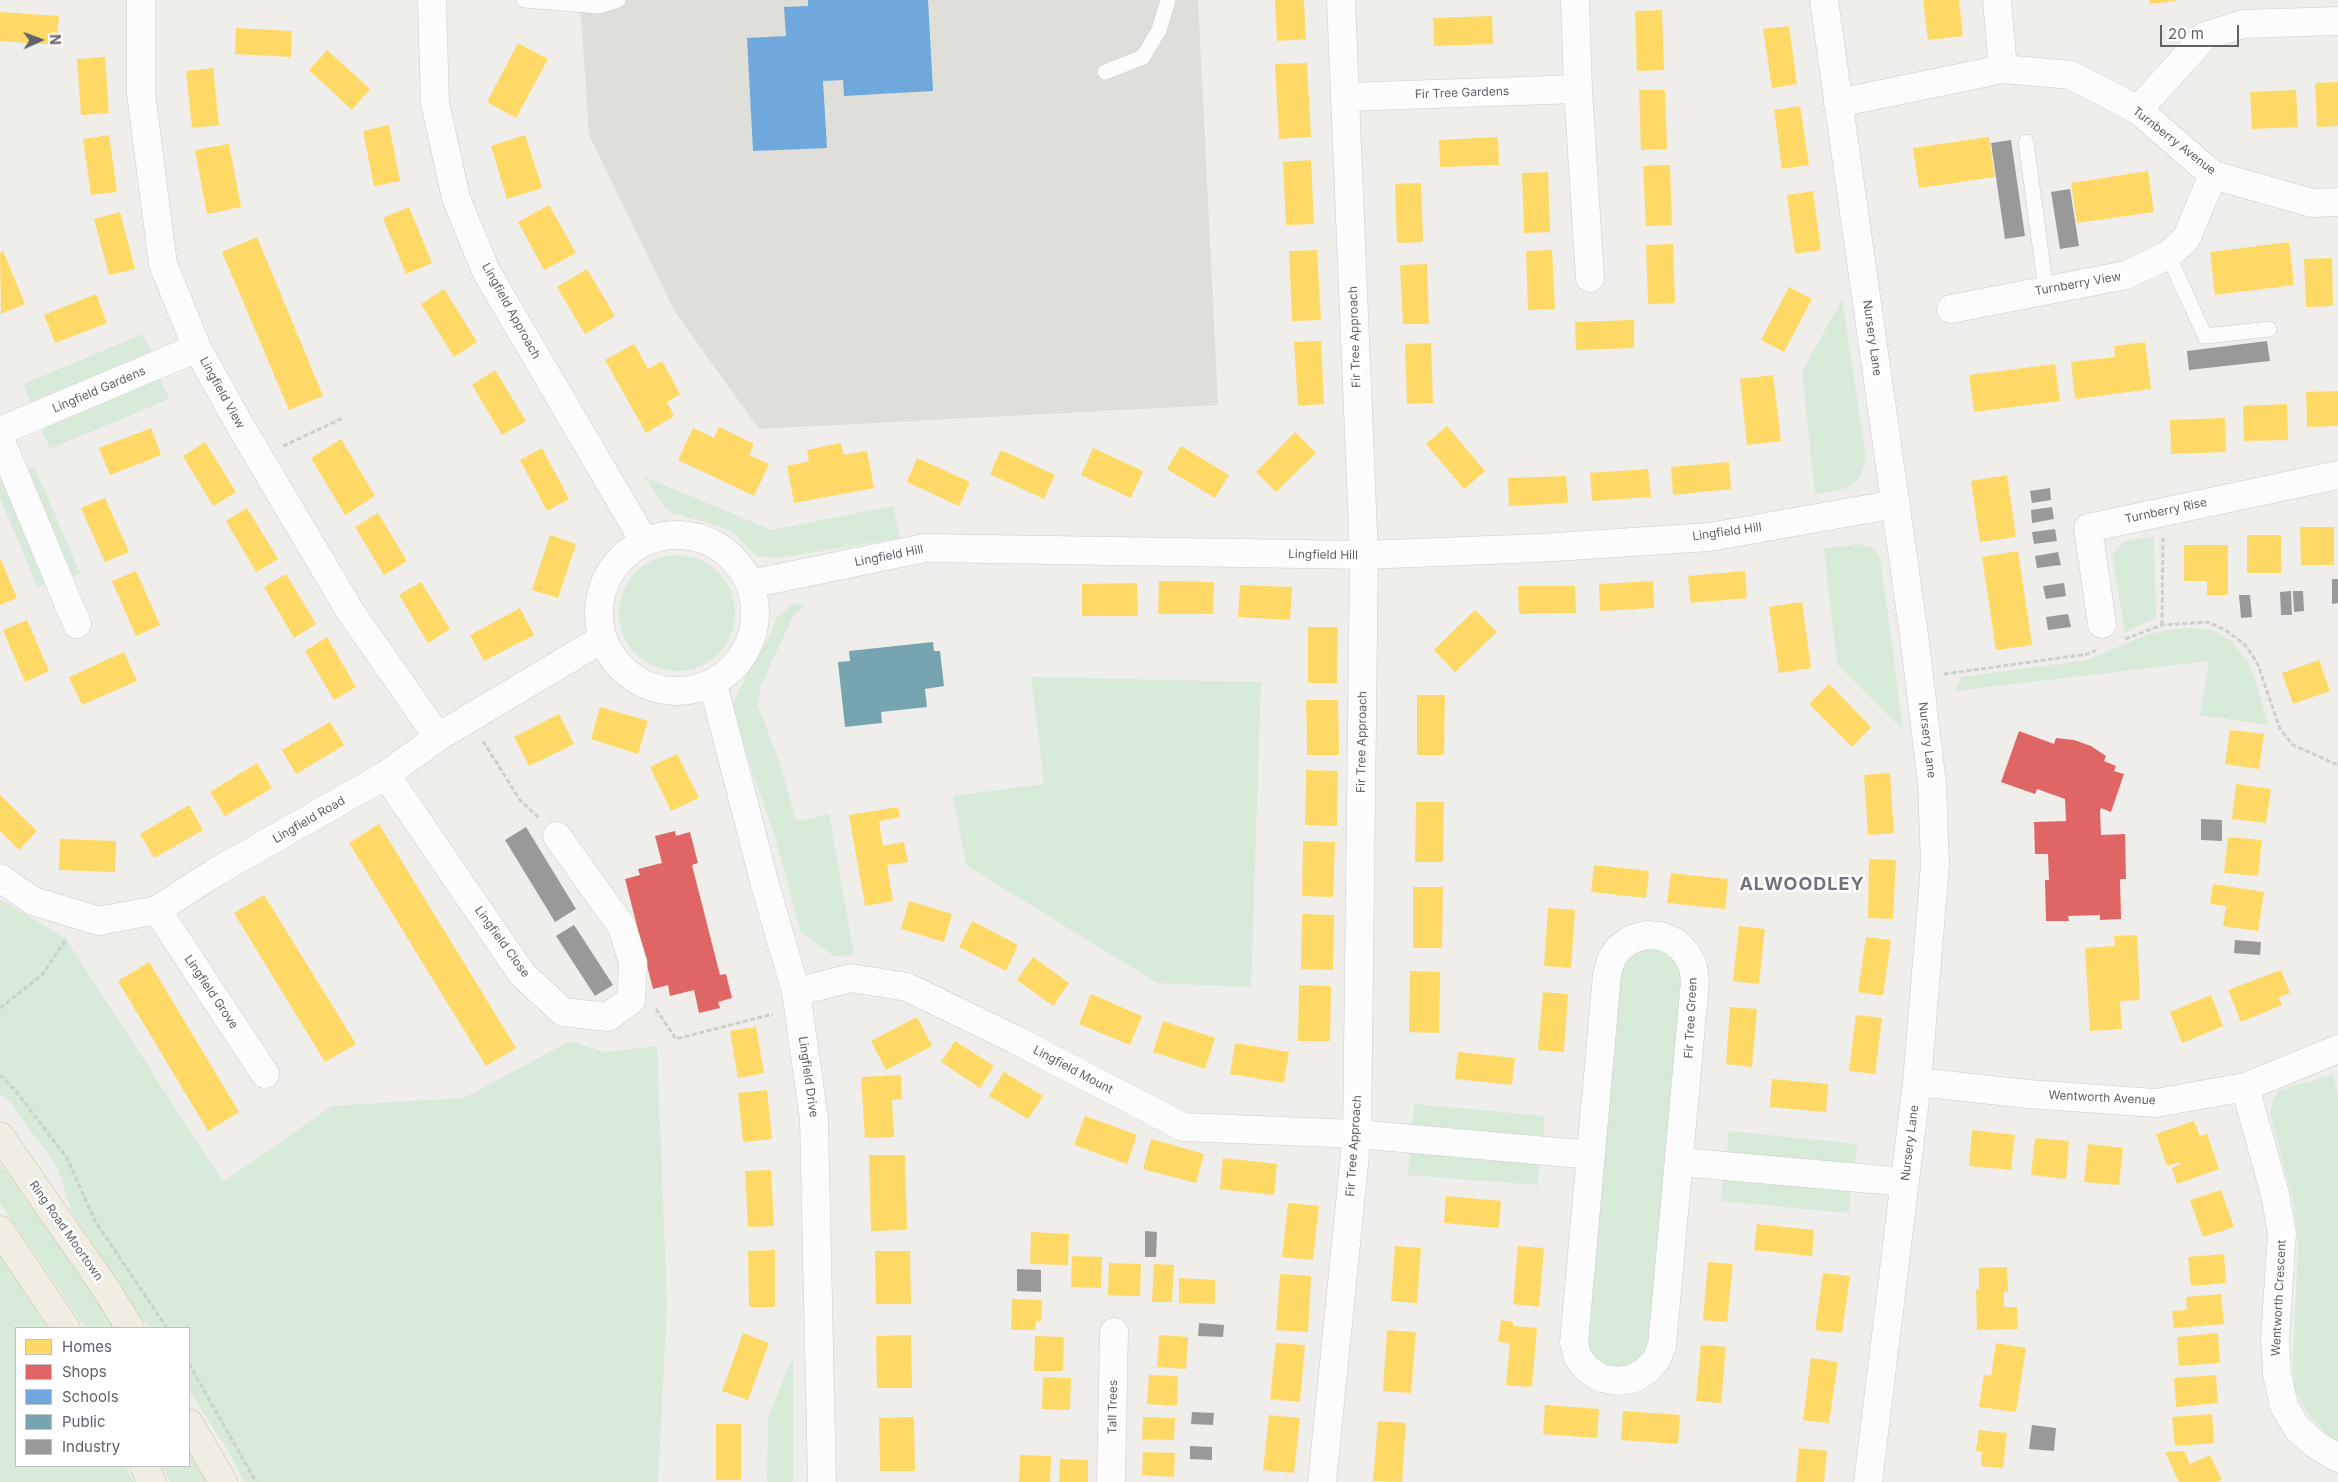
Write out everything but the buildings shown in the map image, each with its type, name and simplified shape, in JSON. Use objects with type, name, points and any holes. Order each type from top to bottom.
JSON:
[{"type":"highway","name":"Ring Road Moortown","points":[[0,1136],[106,1289],[129,1327]]},
{"type":"highway","points":[[0,1230],[65,1327]]},
{"type":"highway","points":[[190,1426],[222,1482]]},
{"type":"highway","points":[[144,1467],[152,1482]]},
{"type":"street","name":"Lingfield View","points":[[141,0],[141,93],[163,264],[197,348],[259,458],[350,610],[438,737]]},
{"type":"street","name":"Lingfield Approach","points":[[432,0],[435,102],[456,198],[486,271],[644,541]]},
{"type":"street","name":"Fir Tree Approach","points":[[1322,1482],[1358,1134],[1364,556],[1341,0]]},
{"type":"street","points":[[1575,0],[1578,90],[1590,278]]},
{"type":"street","name":"Nursery Lane","points":[[1824,0],[1919,678],[1932,784],[1935,865],[1918,1082],[1868,1482]]},
{"type":"street","points":[[1997,0],[2003,69]]},
{"type":"street","points":[[2138,110],[2205,36],[2243,24],[2338,21]]},
{"type":"street","name":"Turnberry Avenue","points":[[1838,103],[2003,69],[2071,75],[2138,110],[2212,174],[2312,203],[2338,202]]},
{"type":"street","name":"Fir Tree Gardens","points":[[1345,97],[1578,90]]},
{"type":"street","name":"Turnberry View","points":[[1951,310],[2046,290],[2126,276],[2168,255],[2186,239],[2212,174]]},
{"type":"street","name":"Lingfield Gardens","points":[[0,431],[197,348]]},
{"type":"street","points":[[0,439],[77,624]]},
{"type":"street","name":"Turnberry Rise","points":[[2107,638],[2088,528],[2338,475]]},
{"type":"street","name":"Lingfield Hill","points":[[750,584],[925,548],[1364,556],[1539,548],[1710,537],[1896,504]]},
{"type":"street","points":[[671,534],[705,540],[729,554],[750,584],[756,611],[748,646],[733,669],[713,684],[687,692],[667,692],[641,683],[616,663],[602,639],[598,618],[602,591],[613,566],[644,541],[671,534]]},
{"type":"street","name":"Lingfield Road","points":[[0,878],[33,900],[99,922],[156,910],[214,873],[386,775],[438,737],[602,639]]},
{"type":"street","name":"Lingfield Drive","points":[[713,684],[797,1000],[814,1119],[822,1482]]},
{"type":"street","name":"Lingfield Close","points":[[386,775],[522,974],[563,1012],[608,1017],[631,1000],[633,963],[622,927],[557,836]]},
{"type":"street","name":"Lingfield Grove","points":[[156,910],[265,1074]]},
{"type":"street","name":"Fir Tree Green","points":[[1646,935],[1661,936],[1675,942],[1686,953],[1693,966],[1695,981],[1680,1162],[1662,1346],[1656,1360],[1646,1371],[1632,1379],[1617,1381],[1601,1378],[1588,1370],[1578,1358],[1574,1343],[1607,975],[1611,960],[1619,948],[1632,939],[1646,935]]},
{"type":"street","name":"Lingfield Mount","points":[[797,1000],[851,978],[907,987],[1014,1039],[1183,1127],[1358,1134],[1591,1155]]},
{"type":"street","name":"Wentworth Avenue","points":[[1918,1082],[2028,1094],[2156,1102],[2245,1087],[2338,1049]]},
{"type":"street","name":"Wentworth Crescent","points":[[2245,1087],[2275,1194],[2282,1233],[2276,1338],[2277,1374],[2284,1406],[2297,1428],[2316,1445],[2338,1458]]},
{"type":"street","points":[[1680,1162],[1905,1182]]},
{"type":"street","name":"Tall Trees","points":[[1111,1482],[1114,1332]]},
{"type":"lane","points":[[524,0],[599,6],[618,0]]},
{"type":"lane","points":[[1105,72],[1143,57],[1160,30],[1168,0]]},
{"type":"lane","points":[[2026,142],[2046,290]]},
{"type":"lane","points":[[2168,255],[2206,336],[2269,329]]},
{"type":"path","points":[[259,458],[343,418]]},
{"type":"path","points":[[2162,625],[2163,512]]},
{"type":"path","points":[[1919,678],[2088,654],[2107,638],[2162,625],[2208,622],[2227,632],[2245,645],[2257,662],[2280,729],[2293,745],[2338,765]]},
{"type":"path","points":[[469,719],[520,800],[557,836]]},
{"type":"path","points":[[0,1008],[43,974],[82,916]]},
{"type":"path","points":[[632,983],[648,998],[676,1039],[797,1000]]},
{"type":"path","points":[[0,1075],[15,1090],[67,1158],[95,1221]]},
{"type":"path","points":[[190,1366],[256,1482]]},
{"type":"shaded area","points":[[580,0],[1198,0],[1218,405],[759,429],[675,312],[589,135]]},
{"type":"green space","points":[[1842,299],[1866,458],[1860,478],[1852,485],[1844,489],[1815,494],[1802,372]]},
{"type":"green space","points":[[143,334],[153,357],[32,407],[23,384]]},
{"type":"green space","points":[[159,375],[169,399],[50,449],[40,425]]},
{"type":"green space","points":[[34,466],[80,573],[70,578],[24,470]]},
{"type":"green space","points":[[643,476],[771,530],[893,506],[900,538],[779,558],[756,556],[737,536],[725,528],[673,513],[665,507]]},
{"type":"green space","points":[[5,478],[49,583],[38,588],[0,498],[0,480]]},
{"type":"green space","points":[[2154,536],[2156,618],[2125,632],[2112,555],[2123,542]]},
{"type":"green space","points":[[1858,544],[1871,548],[1878,554],[1881,563],[1903,730],[1837,664],[1824,549]]},
{"type":"green space","points":[[677,555],[699,560],[718,572],[730,591],[735,613],[730,635],[718,654],[699,666],[677,671],[655,666],[636,654],[624,635],[619,613],[624,591],[636,572],[655,560]]},
{"type":"green space","points":[[805,604],[792,618],[760,687],[758,706],[780,764],[796,821],[829,814],[854,955],[834,956],[801,933],[775,837],[734,719],[732,707],[748,672],[770,635],[777,617],[792,605]]},
{"type":"green space","points":[[2192,628],[2212,630],[2231,641],[2248,662],[2256,682],[2268,725],[2200,715],[2209,661],[1954,691],[1961,677],[2087,660],[2146,635],[2171,629]]},
{"type":"green space","points":[[1031,677],[1261,682],[1251,987],[1157,983],[966,865],[953,796],[1044,784]]},
{"type":"green space","points":[[0,899],[66,939],[223,1182],[332,1106],[464,1098],[570,1041],[604,1052],[657,1046],[667,1305],[658,1482],[244,1482],[227,1449],[190,1393],[190,1327],[147,1327],[72,1213],[58,1168],[10,1102],[0,1094]]},
{"type":"green space","points":[[1649,947],[1670,953],[1677,961],[1683,981],[1652,1342],[1641,1361],[1621,1369],[1600,1364],[1592,1356],[1587,1346],[1619,972],[1630,954]]},
{"type":"green space","points":[[2333,1074],[2338,1098],[2338,1442],[2324,1432],[2308,1414],[2294,1389],[2293,1357],[2298,1247],[2294,1205],[2270,1113],[2273,1099],[2278,1091]]},
{"type":"green space","points":[[1414,1104],[1545,1116],[1543,1141],[1412,1129]]},
{"type":"green space","points":[[1729,1131],[1857,1144],[1855,1167],[1727,1153]]},
{"type":"green space","points":[[1410,1152],[1540,1162],[1538,1185],[1408,1175]]},
{"type":"green space","points":[[0,1164],[114,1327],[84,1327],[0,1203]]},
{"type":"green space","points":[[1723,1178],[1851,1189],[1849,1213],[1721,1201]]},
{"type":"green space","points":[[0,1256],[47,1327],[15,1327],[15,1467],[126,1467],[134,1482],[0,1482]]},
{"type":"green space","points":[[793,1357],[793,1482],[767,1482],[768,1418]]},
{"type":"green space","points":[[190,1454],[207,1482],[170,1482],[162,1467],[190,1467]]},
{"type":"district","name":"ALWOODLEY","points":[[1802,885]]}]
